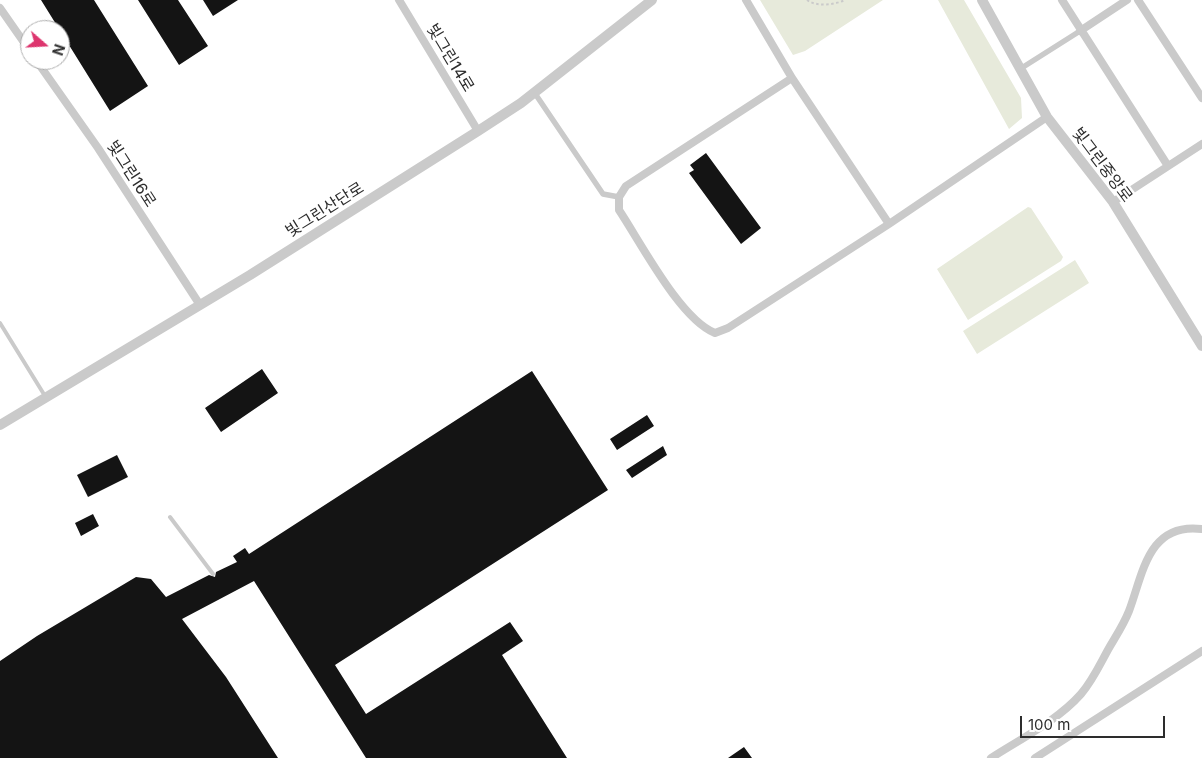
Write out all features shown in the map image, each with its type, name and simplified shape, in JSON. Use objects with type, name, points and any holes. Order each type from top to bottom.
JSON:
[{"type":"street","name":"빛그린14로","points":[[399,0],[478,130]]},
{"type":"street","name":"빛그린산단로","points":[[0,425],[200,305],[478,130],[534,92],[652,0]]},
{"type":"street","points":[[746,0],[792,78],[889,224]]},
{"type":"street","name":"빛그린중앙로","points":[[982,0],[1047,117],[1113,202],[1202,346]]},
{"type":"street","points":[[1062,0],[1080,31],[1168,166]]},
{"type":"street","points":[[1020,69],[1127,0]]},
{"type":"street","points":[[1138,0],[1202,98]]},
{"type":"street","points":[[0,8],[20,37]]},
{"type":"street","name":"빛그린16로","points":[[43,70],[98,148],[200,305]]},
{"type":"street","points":[[792,78],[626,186],[619,197],[619,210],[682,306],[702,328],[715,333],[728,328],[889,224],[1047,117]]},
{"type":"street","points":[[534,92],[604,194],[619,197]]},
{"type":"street","points":[[1113,202],[1202,144]]},
{"type":"street","points":[[991,758],[1066,710],[1082,693],[1095,676],[1119,632],[1129,611],[1147,558],[1155,545],[1179,531],[1202,529]]},
{"type":"street","points":[[1035,758],[1202,651]]},
{"type":"lane","points":[[0,323],[46,398]]},
{"type":"lane","points":[[170,517],[212,574]]},
{"type":"path","points":[[807,0],[813,4],[825,5],[845,0]]},
{"type":"shaded area","points":[[760,0],[883,0],[805,51],[793,55]]},
{"type":"shaded area","points":[[938,0],[964,0],[1021,98],[1022,118],[1009,129]]},
{"type":"shaded area","points":[[1028,207],[1031,208],[1063,257],[1061,261],[968,320],[937,269]]},
{"type":"shaded area","points":[[1075,260],[1089,283],[977,354],[963,331]]},
{"type":"building","points":[[41,0],[94,0],[148,86],[110,111],[70,47],[70,20],[53,20]]},
{"type":"building","points":[[138,0],[178,0],[208,46],[179,65]]},
{"type":"building","points":[[203,0],[238,0],[213,16]]},
{"type":"building","points":[[706,153],[761,228],[741,244],[689,173],[694,170],[690,165]]},
{"type":"building","points":[[262,369],[278,393],[221,432],[205,408]]},
{"type":"building","points":[[532,371],[608,490],[335,665],[366,714],[510,622],[523,641],[502,655],[567,758],[366,758],[254,581],[182,619],[226,677],[278,758],[0,758],[0,661],[37,636],[136,577],[151,579],[166,597],[209,575],[215,577],[216,572],[237,562],[233,556],[245,548],[249,554]]},
{"type":"building","points":[[647,415],[654,426],[617,450],[610,439]]},
{"type":"building","points":[[663,446],[667,455],[632,478],[626,470]]},
{"type":"building","points":[[117,455],[128,477],[88,497],[77,475]]},
{"type":"building","points":[[93,514],[99,526],[81,536],[75,523]]},
{"type":"building","points":[[744,747],[752,758],[728,758]]}]
